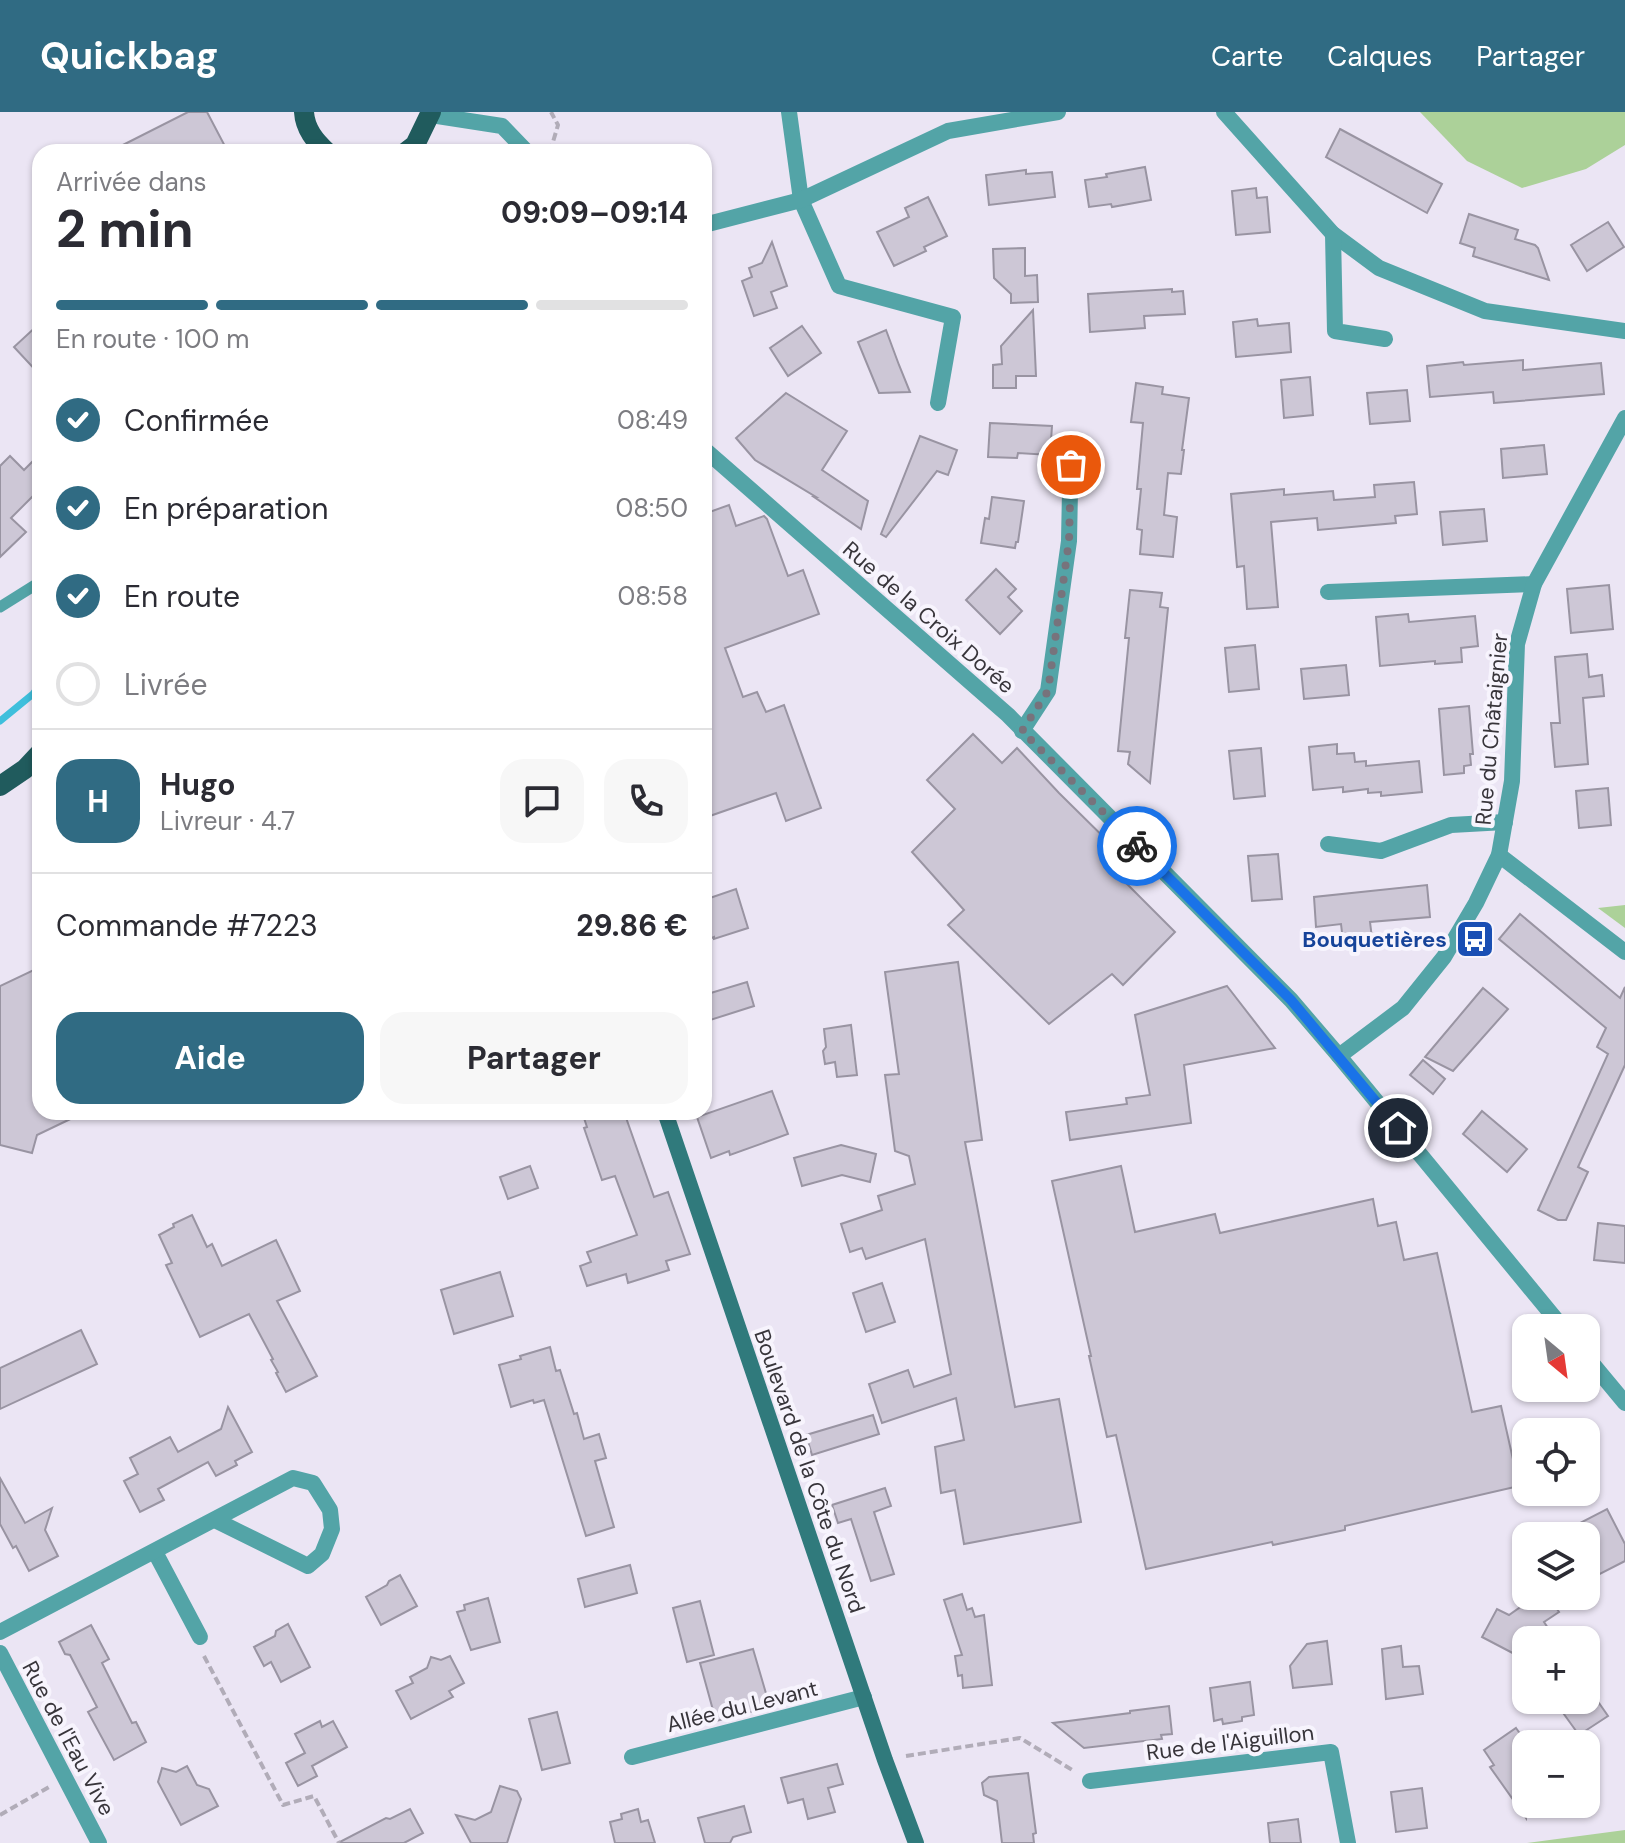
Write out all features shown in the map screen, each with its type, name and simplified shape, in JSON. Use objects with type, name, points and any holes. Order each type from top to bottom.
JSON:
[{"type":"main road","points":[[304,112],[305,121],[317,144]]},
{"type":"main road","points":[[416,144],[431,114]]},
{"type":"main road","points":[[0,786],[32,762]]},
{"type":"main road","name":"Boulevard de la Côte du Nord","points":[[668,1120],[916,1843]]},
{"type":"street","points":[[789,112],[801,200],[839,286],[953,317],[938,403]]},
{"type":"street","points":[[712,223],[801,200],[948,131],[1058,112]]},
{"type":"street","points":[[1224,112],[1333,234],[1379,268],[1485,311],[1618,330]]},
{"type":"street","points":[[431,114],[502,126],[519,144]]},
{"type":"street","points":[[1333,234],[1335,331],[1385,339]]},
{"type":"street","name":"Rue du Châtaignier","points":[[1339,1056],[1403,1008],[1444,957],[1476,903],[1499,855],[1512,781],[1517,644],[1534,584],[1625,418]]},
{"type":"street","points":[[1022,731],[1048,691],[1069,541],[1071,440]]},
{"type":"street","name":"Rue de la Croix Dorée","points":[[712,456],[1008,715],[1291,1000],[1551,1314]]},
{"type":"street","points":[[1328,592],[1534,584]]},
{"type":"street","points":[[1328,844],[1381,851],[1451,825],[1505,822]]},
{"type":"street","points":[[1499,855],[1625,952]]},
{"type":"street","points":[[1600,1373],[1625,1403]]},
{"type":"street","points":[[0,1632],[293,1478],[313,1483],[330,1510],[332,1529],[322,1554],[308,1566],[215,1520]]},
{"type":"street","points":[[155,1552],[200,1637]]},
{"type":"street","name":"Rue de l'Eau Vive","points":[[0,1653],[99,1843]]},
{"type":"street","name":"Allée du Levant","points":[[632,1757],[864,1697]]},
{"type":"street","name":"Rue de l'Aiguillon","points":[[1090,1781],[1331,1752],[1348,1843]]},
{"type":"lane","points":[[0,607],[32,587]]},
{"type":"path","points":[[551,112],[558,125],[552,144]]},
{"type":"path","points":[[200,1637],[196,1640],[283,1805],[314,1796],[339,1843]]},
{"type":"path","points":[[885,1760],[1020,1738],[1090,1781]]},
{"type":"path","points":[[0,1815],[65,1778]]},
{"type":"green space","points":[[1420,112],[1625,112],[1625,145],[1586,169],[1522,188],[1467,161]]},
{"type":"green space","points":[[1625,905],[1625,928],[1598,908]]},
{"type":"green space","points":[[1625,1830],[1625,1843],[1527,1843]]},
{"type":"building","points":[[188,112],[207,112],[224,144],[125,144]]},
{"type":"building","points":[[1340,129],[1442,184],[1427,213],[1326,157]]},
{"type":"building","points":[[1145,167],[1151,200],[1112,207],[1111,204],[1089,207],[1085,180]]},
{"type":"building","points":[[1026,170],[1026,174],[1052,172],[1055,197],[989,205],[986,175]]},
{"type":"building","points":[[1256,188],[1257,198],[1267,197],[1270,232],[1236,235],[1232,191]]},
{"type":"building","points":[[928,197],[947,236],[924,247],[926,251],[894,266],[877,232],[909,217],[905,208]]},
{"type":"building","points":[[1469,214],[1518,230],[1515,239],[1538,248],[1549,280],[1473,256],[1475,248],[1460,243]]},
{"type":"building","points":[[1608,222],[1624,247],[1587,271],[1571,245]]},
{"type":"building","points":[[772,242],[787,286],[771,292],[777,308],[754,316],[742,281],[752,277],[749,268],[762,263]]},
{"type":"building","points":[[1025,248],[1025,276],[1037,275],[1038,302],[1011,303],[1011,294],[994,278],[993,249]]},
{"type":"building","points":[[1172,289],[1172,292],[1183,291],[1185,314],[1144,316],[1145,328],[1090,332],[1088,294]]},
{"type":"building","points":[[1033,310],[1036,376],[1016,376],[1016,388],[993,388],[993,365],[1002,364],[1001,346]]},
{"type":"building","points":[[1257,319],[1258,326],[1289,323],[1291,352],[1236,357],[1233,322]]},
{"type":"building","points":[[802,326],[821,353],[788,376],[770,348]]},
{"type":"building","points":[[32,330],[32,366],[14,347]]},
{"type":"building","points":[[886,330],[910,392],[879,393],[858,342]]},
{"type":"building","points":[[1523,360],[1523,370],[1601,363],[1604,394],[1494,403],[1493,392],[1430,397],[1427,366]]},
{"type":"building","points":[[1310,377],[1313,415],[1284,418],[1281,380]]},
{"type":"building","points":[[1136,383],[1163,387],[1162,394],[1189,398],[1181,474],[1168,473],[1164,515],[1177,517],[1173,557],[1140,554],[1142,530],[1137,529],[1141,489],[1137,489],[1143,423],[1131,422]]},
{"type":"building","points":[[1407,390],[1410,421],[1370,424],[1367,393]]},
{"type":"building","points":[[786,393],[847,431],[822,470],[868,501],[861,529],[755,460],[736,438]]},
{"type":"building","points":[[990,423],[1052,426],[1050,455],[1018,453],[1017,458],[988,457]]},
{"type":"building","points":[[920,436],[957,450],[948,475],[937,471],[886,537],[881,534]]},
{"type":"building","points":[[1544,445],[1547,474],[1503,478],[1501,449]]},
{"type":"building","points":[[10,456],[24,470],[32,462],[32,497],[11,518],[26,532],[0,557],[0,466]]},
{"type":"building","points":[[1414,482],[1417,514],[1395,516],[1396,523],[1318,530],[1317,518],[1271,522],[1278,607],[1247,609],[1244,566],[1237,567],[1231,494],[1284,489],[1284,495],[1333,491],[1334,500],[1375,497],[1374,485]]},
{"type":"building","points":[[992,497],[1024,501],[1015,548],[981,543]]},
{"type":"building","points":[[729,505],[736,526],[764,516],[788,576],[803,570],[819,614],[725,648],[743,697],[757,692],[766,712],[784,705],[821,808],[786,821],[776,793],[712,815],[712,511]]},
{"type":"building","points":[[1484,509],[1487,541],[1443,545],[1440,512]]},
{"type":"building","points":[[996,569],[1016,589],[1008,597],[1022,611],[1000,634],[966,600]]},
{"type":"building","points":[[1609,585],[1613,629],[1571,633],[1567,589]]},
{"type":"building","points":[[1130,590],[1162,593],[1160,607],[1168,608],[1150,783],[1128,764],[1130,752],[1118,751],[1129,638],[1125,638]]},
{"type":"building","points":[[1408,614],[1409,622],[1475,616],[1478,646],[1461,648],[1462,662],[1380,666],[1376,617]]},
{"type":"building","points":[[1255,645],[1259,689],[1229,692],[1225,648]]},
{"type":"building","points":[[1587,654],[1589,677],[1602,675],[1604,696],[1583,698],[1588,764],[1555,767],[1551,723],[1560,723],[1555,657]]},
{"type":"building","points":[[1346,665],[1349,695],[1304,699],[1301,669]]},
{"type":"building","points":[[1469,706],[1471,765],[1464,766],[1464,773],[1444,775],[1439,709]]},
{"type":"building","points":[[973,734],[1002,763],[1017,748],[1135,868],[1123,880],[1175,932],[1123,985],[1112,974],[1049,1024],[948,925],[964,910],[912,852],[955,809],[927,780]]},
{"type":"building","points":[[1337,744],[1337,754],[1354,753],[1355,762],[1366,761],[1366,766],[1419,761],[1422,792],[1381,796],[1381,792],[1368,793],[1368,789],[1343,792],[1343,787],[1313,790],[1309,747]]},
{"type":"building","points":[[1261,748],[1265,796],[1234,799],[1229,751]]},
{"type":"building","points":[[1608,788],[1611,825],[1579,828],[1576,791]]},
{"type":"building","points":[[1278,854],[1282,899],[1252,901],[1248,856]]},
{"type":"building","points":[[1427,885],[1430,917],[1370,922],[1372,938],[1343,941],[1341,924],[1316,927],[1314,897]]},
{"type":"building","points":[[736,889],[748,928],[712,938],[712,897]]},
{"type":"building","points":[[1520,914],[1620,998],[1625,987],[1625,1065],[1578,1167],[1588,1172],[1566,1220],[1558,1220],[1538,1210],[1608,1054],[1597,1047],[1606,1028],[1499,939]]},
{"type":"building","points":[[958,962],[982,1140],[965,1142],[1015,1407],[1059,1399],[1081,1522],[964,1544],[955,1490],[941,1493],[935,1447],[964,1440],[956,1398],[882,1423],[869,1384],[908,1370],[914,1387],[951,1374],[925,1239],[866,1259],[862,1248],[850,1252],[841,1224],[882,1210],[878,1196],[915,1184],[909,1156],[895,1151],[885,1075],[899,1074],[885,972]]},
{"type":"building","points":[[32,971],[32,1120],[68,1120],[37,1135],[32,1153],[0,1145],[0,986]]},
{"type":"building","points":[[747,982],[754,1006],[712,1019],[712,993]]},
{"type":"building","points":[[1227,986],[1275,1048],[1184,1065],[1191,1123],[1070,1140],[1066,1112],[1127,1104],[1126,1098],[1150,1095],[1135,1015]]},
{"type":"building","points":[[1483,988],[1508,1009],[1453,1071],[1425,1057]]},
{"type":"building","points":[[851,1025],[857,1075],[837,1077],[835,1062],[825,1064],[824,1029]]},
{"type":"building","points":[[1423,1060],[1445,1079],[1433,1094],[1410,1075]]},
{"type":"building","points":[[772,1091],[788,1134],[730,1155],[729,1151],[711,1158],[698,1120],[712,1120],[712,1112]]},
{"type":"building","points":[[1482,1111],[1527,1149],[1507,1172],[1463,1134]]},
{"type":"building","points":[[585,1120],[627,1120],[654,1197],[668,1192],[690,1254],[666,1261],[669,1270],[628,1283],[626,1274],[587,1286],[580,1266],[591,1262],[587,1252],[637,1235],[615,1176],[602,1180],[584,1128],[587,1127]]},
{"type":"building","points":[[841,1145],[876,1154],[870,1182],[842,1175],[802,1186],[794,1158]]},
{"type":"building","points":[[530,1166],[538,1188],[508,1199],[500,1177]]},
{"type":"building","points":[[1121,1166],[1135,1232],[1215,1214],[1220,1233],[1373,1199],[1378,1226],[1396,1222],[1404,1260],[1437,1253],[1472,1412],[1501,1406],[1512,1455],[1512,1488],[1345,1526],[1345,1530],[1146,1569],[1116,1435],[1107,1437],[1052,1181]]},
{"type":"building","points":[[192,1215],[207,1247],[212,1244],[222,1266],[276,1240],[300,1291],[277,1301],[317,1376],[286,1392],[249,1314],[200,1337],[166,1265],[172,1263],[159,1235]]},
{"type":"building","points":[[1598,1223],[1625,1226],[1625,1263],[1594,1260]]},
{"type":"building","points":[[500,1272],[513,1316],[454,1334],[441,1290]]},
{"type":"building","points":[[882,1283],[895,1322],[866,1332],[853,1293]]},
{"type":"building","points":[[81,1330],[97,1364],[0,1409],[0,1368]]},
{"type":"building","points":[[550,1347],[556,1371],[560,1370],[584,1439],[599,1434],[606,1458],[595,1461],[614,1527],[586,1536],[544,1400],[511,1407],[499,1365]]},
{"type":"building","points":[[228,1407],[252,1452],[235,1461],[237,1465],[216,1476],[208,1462],[158,1489],[164,1500],[140,1512],[124,1481],[138,1474],[130,1458],[170,1437],[178,1452],[221,1429]]},
{"type":"building","points":[[873,1415],[879,1434],[812,1455],[806,1435]]},
{"type":"building","points":[[0,1478],[25,1523],[52,1508],[45,1530],[58,1556],[29,1571],[0,1524]]},
{"type":"building","points":[[885,1488],[891,1506],[874,1512],[894,1574],[871,1581],[851,1519],[838,1523],[832,1505]]},
{"type":"building","points":[[1607,1509],[1625,1544],[1625,1561],[1600,1574],[1600,1522],[1582,1522]]},
{"type":"building","points":[[630,1565],[637,1593],[585,1607],[578,1579]]},
{"type":"building","points":[[400,1575],[417,1606],[381,1625],[366,1597]]},
{"type":"building","points":[[962,1594],[967,1610],[972,1608],[975,1617],[984,1615],[992,1685],[963,1688],[962,1675],[958,1676],[955,1656],[962,1655],[944,1600]]},
{"type":"building","points":[[488,1598],[500,1642],[471,1650],[457,1612],[465,1610],[464,1605]]},
{"type":"building","points":[[700,1601],[714,1655],[687,1662],[673,1608]]},
{"type":"building","points":[[1497,1609],[1509,1615],[1516,1610],[1559,1612],[1544,1622],[1547,1626],[1512,1626],[1512,1653],[1482,1637]]},
{"type":"building","points":[[288,1624],[310,1667],[281,1682],[271,1662],[264,1666],[254,1647],[275,1636],[276,1631]]},
{"type":"building","points":[[91,1625],[109,1659],[102,1663],[132,1723],[136,1722],[146,1742],[114,1760],[88,1712],[97,1707],[70,1655],[65,1654],[59,1642]]},
{"type":"building","points":[[1327,1641],[1332,1684],[1293,1688],[1290,1666],[1307,1644]]},
{"type":"building","points":[[1401,1646],[1403,1667],[1419,1666],[1423,1694],[1386,1699],[1382,1649]]},
{"type":"building","points":[[753,1649],[770,1707],[716,1721],[700,1663]]},
{"type":"building","points":[[450,1656],[464,1683],[449,1691],[453,1697],[411,1719],[396,1691],[413,1683],[410,1677],[427,1668],[431,1657],[441,1660]]},
{"type":"building","points":[[1250,1682],[1254,1715],[1242,1717],[1242,1721],[1223,1724],[1222,1719],[1214,1721],[1210,1688]]},
{"type":"building","points":[[1600,1704],[1608,1716],[1587,1730],[1575,1730],[1564,1714],[1600,1714]]},
{"type":"building","points":[[1169,1706],[1172,1734],[1161,1735],[1162,1739],[1084,1748],[1053,1723],[1130,1713]]},
{"type":"building","points":[[557,1712],[570,1763],[542,1770],[529,1719]]},
{"type":"building","points":[[320,1721],[322,1727],[333,1721],[347,1747],[312,1766],[317,1776],[298,1786],[286,1763],[305,1753],[295,1734]]},
{"type":"building","points":[[1512,1731],[1512,1798],[1490,1767],[1494,1765],[1484,1750]]},
{"type":"building","points":[[837,1764],[843,1784],[828,1788],[835,1812],[808,1819],[803,1799],[788,1803],[781,1778]]},
{"type":"building","points":[[187,1766],[197,1785],[209,1789],[218,1806],[181,1825],[158,1782],[162,1768],[176,1772]]},
{"type":"building","points":[[1028,1773],[1036,1833],[1033,1834],[1034,1843],[1002,1843],[997,1801],[984,1795],[982,1783],[989,1777]]},
{"type":"building","points":[[500,1786],[517,1791],[521,1799],[507,1843],[471,1843],[456,1815],[475,1820],[491,1812]]},
{"type":"building","points":[[1422,1788],[1427,1828],[1396,1832],[1391,1792]]},
{"type":"building","points":[[744,1806],[751,1832],[733,1837],[730,1843],[705,1843],[698,1818]]},
{"type":"building","points":[[410,1809],[423,1833],[404,1843],[338,1843],[386,1818]]},
{"type":"building","points":[[638,1809],[641,1822],[648,1820],[655,1843],[615,1843],[610,1822],[622,1819],[621,1814]]},
{"type":"building","points":[[1298,1819],[1301,1843],[1270,1843],[1268,1823]]},
{"type":"waterway","points":[[0,721],[32,695]]},
{"type":"way so far","points":[[1071,465],[1069,541],[1048,691],[1022,731],[1137,846]]},
{"type":"place","name":"Bouquetières","points":[[1475,939]]},
{"type":"route","points":[[1137,846],[1291,1000],[1398,1128]]}]
